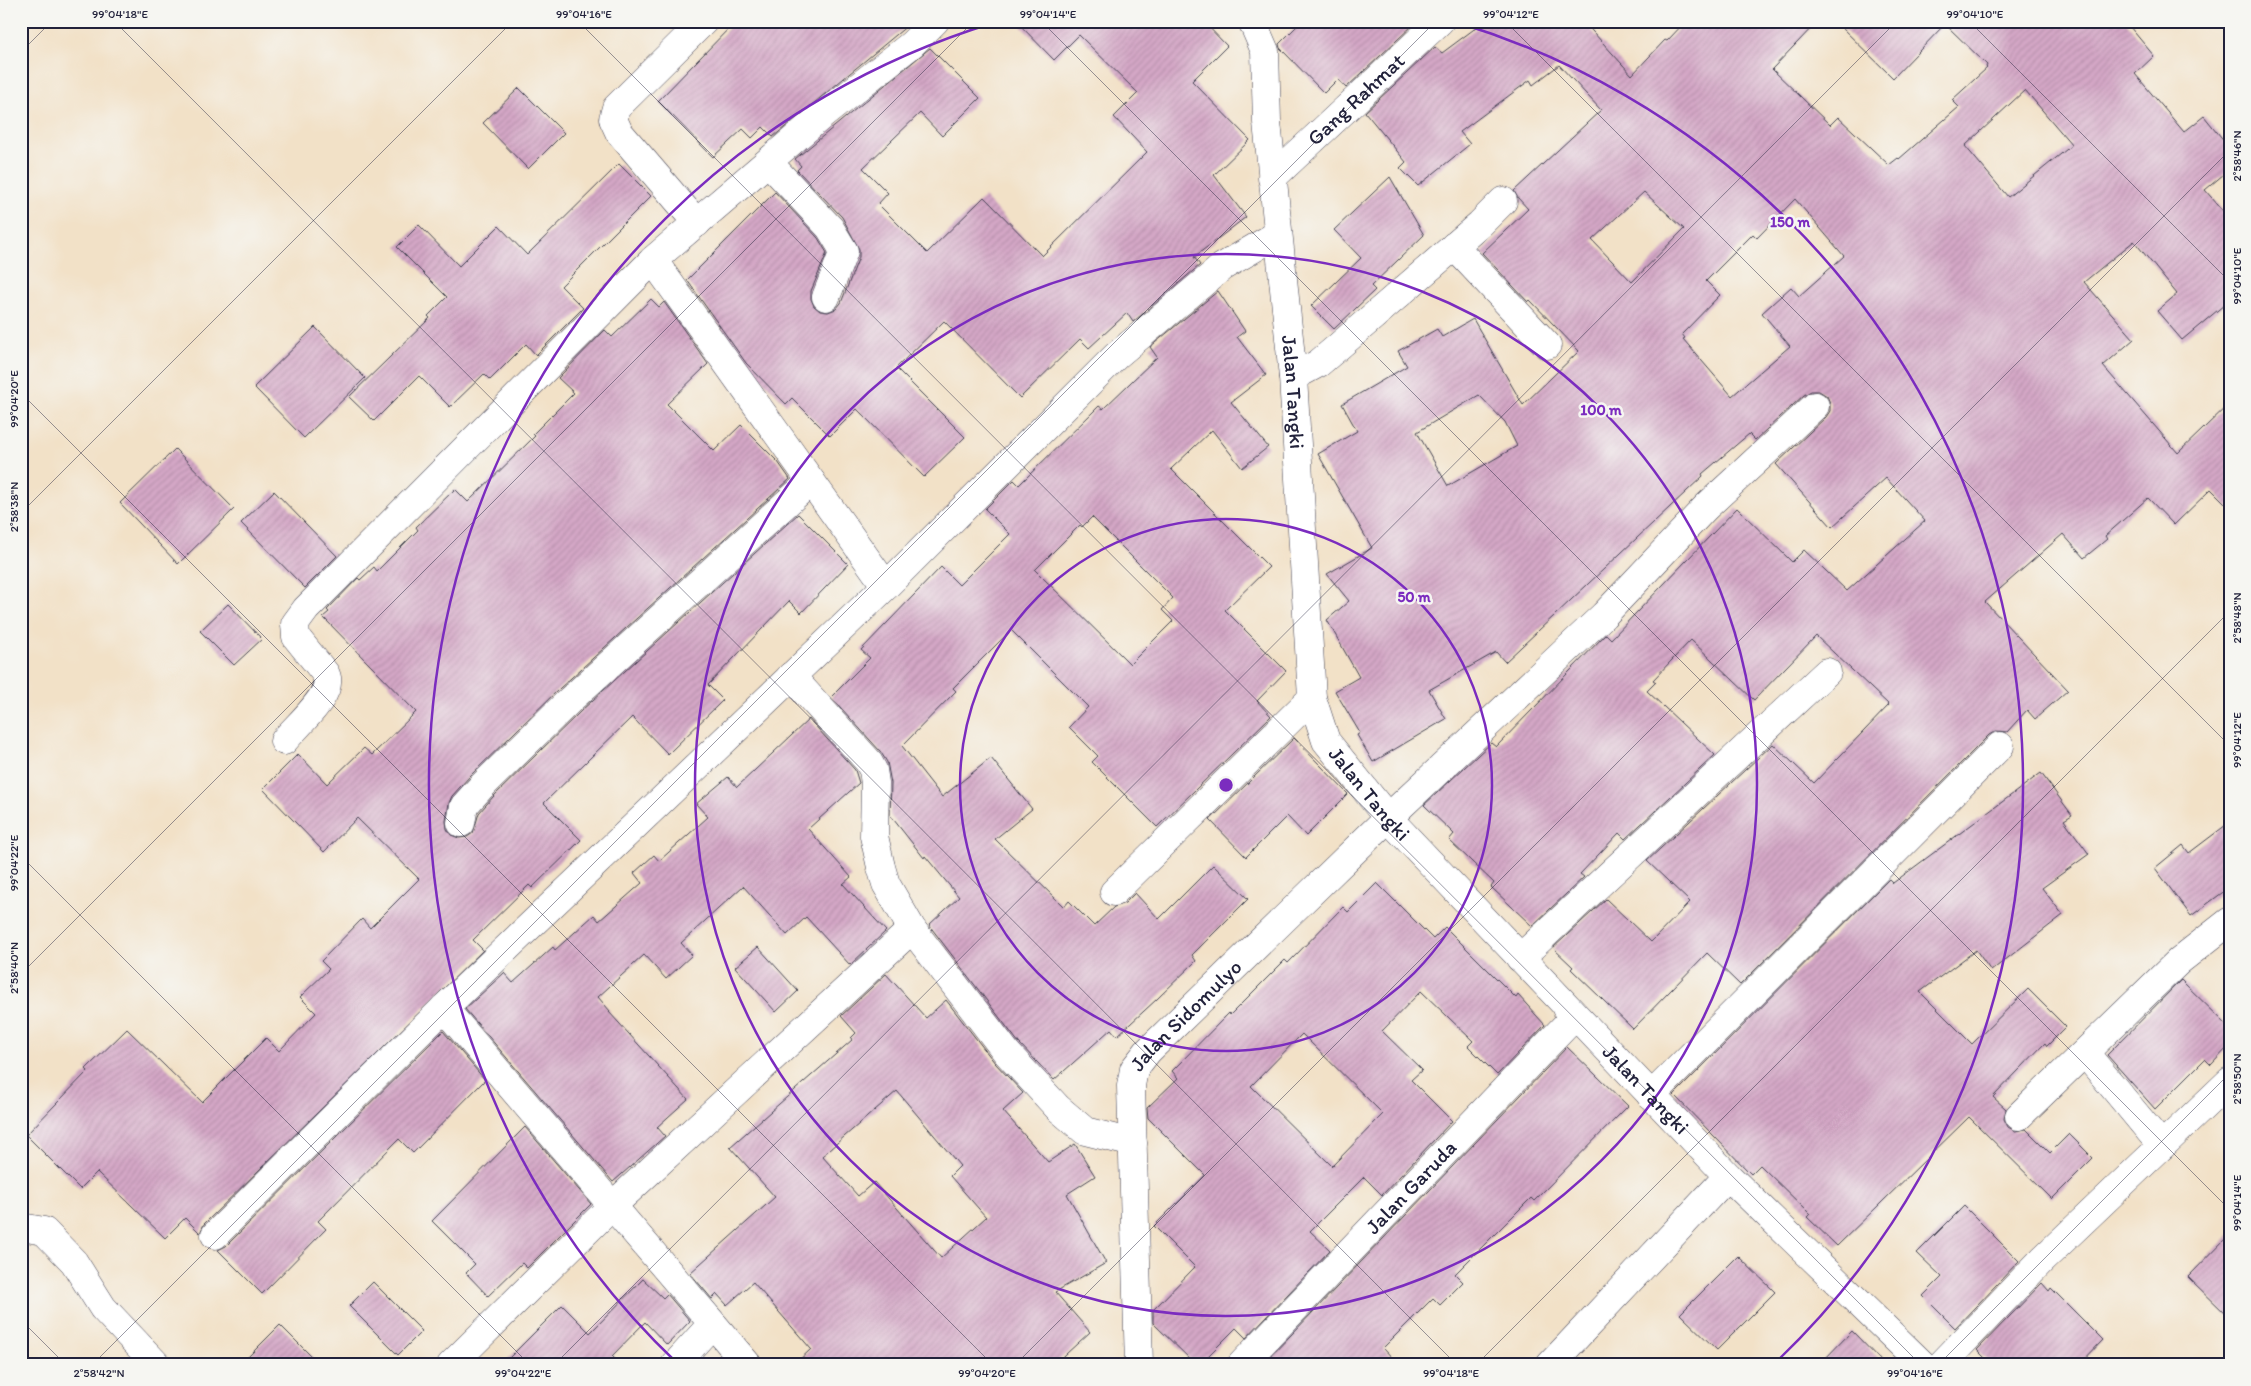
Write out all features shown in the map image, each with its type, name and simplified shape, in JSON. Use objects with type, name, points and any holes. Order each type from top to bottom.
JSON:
[{"type":"street","points":[[697,223],[618,132],[613,120],[616,108],[704,21]]},
{"type":"street","points":[[284,742],[318,702],[328,686],[328,677],[296,637],[294,630],[297,620],[653,260],[769,163],[819,118],[912,44],[936,21]]},
{"type":"street","name":"Jalan Tangki","points":[[1252,21],[1265,51],[1267,122],[1293,377],[1312,698],[1326,741],[1388,818],[1566,1008],[1728,1176],[1923,1365]]},
{"type":"street","name":"Gang Rahmat","points":[[1272,178],[1440,21]]},
{"type":"street","points":[[769,163],[830,228],[844,251],[826,297]]},
{"type":"street","points":[[1293,377],[1319,363],[1503,201]]},
{"type":"street","points":[[215,1235],[444,1008],[886,586],[1116,356],[1222,267],[1278,234]]},
{"type":"street","points":[[1454,246],[1547,345]]},
{"type":"street","points":[[653,260],[886,586]]},
{"type":"street","name":"Jalan Sidomulyo","points":[[1139,1365],[1131,1086],[1134,1068],[1148,1051],[1388,818],[1604,615],[1706,508],[1815,406]]},
{"type":"street","points":[[461,823],[464,806],[571,699],[811,481]]},
{"type":"street","points":[[1520,958],[1826,672]]},
{"type":"street","points":[[791,676],[868,761],[873,770],[875,783],[874,836],[881,867],[886,884],[912,929],[1007,1054],[1058,1108],[1085,1131],[1132,1143]]},
{"type":"street","points":[[1114,892],[1312,698]]},
{"type":"street","points":[[1651,1096],[2000,746]]},
{"type":"street","points":[[2019,1116],[2179,961],[2230,921]]},
{"type":"street","points":[[452,1365],[612,1206],[912,929]]},
{"type":"street","points":[[444,1008],[748,1365]]},
{"type":"street","name":"Jalan Garuda","points":[[1241,1365],[1574,1017],[1566,1008]]},
{"type":"street","points":[[2085,1053],[2162,1146]]},
{"type":"street","points":[[1941,1365],[2043,1259],[2230,1081]]},
{"type":"street","points":[[1550,1365],[1728,1176]]},
{"type":"street","points":[[21,1227],[44,1231],[74,1262],[103,1308],[157,1365]]},
{"type":"street","points":[[674,1365],[712,1324]]},
{"type":"building","points":[[736,21],[904,21],[908,25],[773,137],[763,127],[752,138],[743,129],[713,157],[658,101]]},
{"type":"building","points":[[1016,21],[1203,21],[1227,46],[1192,81],[1250,140],[1214,175],[1246,217],[1194,257],[1200,265],[1133,322],[1127,313],[1089,348],[1080,339],[1020,398],[944,321],[896,368],[965,437],[924,477],[857,409],[830,436],[792,398],[786,404],[746,363],[687,280],[775,192],[818,238],[827,253],[811,291],[811,299],[814,306],[820,311],[828,312],[836,309],[841,303],[859,257],[859,249],[842,217],[797,170],[801,166],[795,159],[930,48],[980,98],[942,136],[920,113],[863,168],[888,193],[878,204],[927,253],[984,197],[1042,256],[1147,152],[1114,117],[1138,93],[1079,35],[1054,60]]},
{"type":"building","points":[[1302,21],[1410,21],[1413,25],[1346,88],[1338,79],[1324,93],[1280,48],[1279,44]]},
{"type":"building","points":[[1485,21],[1583,21],[1632,75],[1686,21],[1818,21],[1772,69],[1830,125],[1838,117],[1889,165],[1899,159],[1959,107],[1952,100],[1987,68],[1987,65],[1945,24],[1893,78],[1835,21],[2125,21],[2154,56],[2135,74],[2184,132],[2204,116],[2230,148],[2230,169],[2205,190],[2230,219],[2230,300],[2182,340],[2157,311],[2177,294],[2134,241],[2084,282],[2134,339],[2103,366],[2178,453],[2230,403],[2230,508],[2211,489],[2174,525],[2148,498],[2105,536],[2107,539],[2084,558],[2063,534],[1985,602],[2068,690],[2035,719],[2027,710],[2007,732],[1996,731],[1989,735],[1740,985],[1707,953],[1633,1029],[1571,969],[1573,967],[1553,948],[1606,899],[1651,942],[1690,902],[1647,861],[1773,744],[1814,783],[1889,705],[1816,636],[1754,700],[1691,640],[1653,680],[1656,682],[1647,691],[1715,755],[1625,839],[1619,833],[1580,874],[1584,877],[1532,926],[1491,887],[1494,883],[1449,840],[1454,834],[1424,805],[1491,743],[1496,747],[1606,634],[1611,639],[1737,508],[1792,562],[1804,550],[1847,591],[1925,521],[1886,478],[1832,527],[1776,464],[1830,411],[1830,403],[1827,396],[1819,391],[1811,391],[1804,395],[1755,440],[1749,434],[1702,474],[1703,476],[1505,662],[1496,652],[1429,690],[1446,719],[1373,762],[1357,735],[1360,733],[1335,691],[1359,677],[1327,620],[1349,601],[1327,574],[1372,548],[1318,454],[1357,431],[1342,404],[1407,366],[1398,351],[1437,329],[1442,337],[1473,319],[1523,405],[1579,351],[1530,300],[1528,302],[1482,253],[1528,209],[1514,191],[1601,110],[1559,65],[1533,85],[1530,80],[1460,132],[1470,144],[1418,186],[1400,168],[1406,162],[1365,112],[1435,47],[1442,53]],"holes":[[[2025,90],[2072,145],[2008,197],[1965,146]],[[1644,192],[1684,229],[1632,282],[1592,240]],[[1795,199],[1844,256],[1799,296],[1791,287],[1762,313],[1790,346],[1732,396],[1683,339],[1685,338],[1682,334],[1720,295],[1706,281],[1753,234],[1757,238]],[[1479,395],[1505,422],[1517,446],[1448,486],[1417,432]]]},
{"type":"building","points":[[519,88],[564,133],[528,169],[483,123]]},
{"type":"building","points":[[619,164],[651,196],[561,286],[583,308],[536,355],[526,344],[490,380],[484,374],[450,407],[419,376],[374,421],[349,397],[430,318],[428,316],[447,297],[397,247],[419,225],[459,266],[499,226],[527,255]]},
{"type":"building","points":[[1390,177],[1424,235],[1371,286],[1375,290],[1334,329],[1311,306],[1361,258],[1334,230]]},
{"type":"building","points":[[1218,291],[1245,331],[1237,337],[1266,375],[1231,402],[1268,447],[1242,468],[1212,430],[1171,469],[1269,567],[1225,610],[1286,671],[1257,701],[1271,716],[1157,827],[1092,762],[1098,756],[1069,727],[1088,707],[1011,630],[953,688],[956,691],[902,746],[942,797],[991,758],[1032,809],[995,839],[1064,907],[1069,901],[1094,926],[1114,907],[1125,903],[1135,893],[1159,919],[1213,865],[1248,899],[1192,955],[1196,961],[1157,999],[1117,1036],[1111,1029],[1054,1080],[1019,1043],[929,925],[959,897],[925,856],[924,858],[890,815],[891,783],[887,762],[880,751],[831,697],[870,658],[861,650],[941,567],[959,585],[1010,534],[985,509],[1014,480],[1019,485],[1099,406],[1103,409],[1157,357],[1150,347]],"holes":[[[1092,517],[1173,598],[1162,610],[1173,621],[1130,664],[1035,570],[1080,525],[1082,527]]]},
{"type":"building","points":[[651,299],[659,307],[664,302],[708,364],[667,404],[714,451],[741,425],[778,462],[790,479],[560,688],[470,776],[452,796],[449,803],[446,821],[447,829],[451,835],[459,838],[467,837],[473,833],[479,813],[493,797],[582,710],[798,514],[848,564],[801,613],[789,601],[708,685],[723,700],[668,754],[632,717],[544,803],[581,840],[532,888],[529,885],[473,940],[483,950],[204,1224],[200,1233],[185,1218],[165,1238],[97,1172],[80,1189],[26,1135],[88,1071],[86,1069],[127,1029],[202,1102],[266,1038],[279,1051],[316,1013],[300,997],[329,969],[321,961],[362,919],[370,928],[419,879],[357,818],[324,852],[263,789],[298,754],[327,784],[364,748],[372,755],[416,712],[323,617],[329,612],[327,610],[358,578],[360,580],[374,567],[377,571],[418,530],[416,527],[455,489],[468,502],[535,436],[533,434],[574,393],[558,378],[605,330],[612,337]]},
{"type":"building","points":[[315,327],[365,378],[304,438],[254,387]]},
{"type":"building","points":[[175,449],[234,509],[178,564],[120,503]]},
{"type":"building","points":[[274,491],[337,556],[305,588],[241,523]]},
{"type":"building","points":[[228,604],[262,639],[234,665],[200,631]]},
{"type":"building","points":[[809,719],[855,770],[859,783],[808,829],[851,877],[843,884],[886,931],[850,965],[806,917],[787,935],[743,886],[681,943],[692,955],[666,979],[644,955],[598,997],[609,1012],[688,1099],[657,1127],[665,1136],[613,1182],[465,1009],[504,973],[513,983],[553,947],[555,950],[594,915],[599,921],[642,883],[634,873],[654,855],[659,861],[708,817],[696,804],[728,777],[737,787]]},
{"type":"building","points":[[1294,738],[1348,794],[1306,836],[1287,816],[1246,857],[1210,820]]},
{"type":"building","points":[[2041,773],[2072,815],[2064,820],[2089,854],[2042,888],[2063,915],[1991,971],[1976,950],[1920,992],[1972,1044],[2028,989],[2066,1027],[2047,1046],[2045,1043],[1993,1097],[2006,1109],[2004,1119],[2008,1127],[2015,1131],[2026,1129],[2050,1153],[2069,1134],[2093,1158],[2052,1199],[1969,1117],[1837,1246],[1807,1217],[1810,1214],[1760,1165],[1751,1174],[1674,1095],[1889,879],[1893,883]]},
{"type":"building","points":[[2230,822],[2230,887],[2191,916],[2155,868],[2183,845],[2189,853]]},
{"type":"building","points":[[1377,883],[1433,939],[1445,927],[1516,998],[1518,995],[1545,1025],[1497,1075],[1468,1046],[1473,1041],[1421,991],[1382,1031],[1422,1070],[1411,1080],[1452,1121],[1382,1195],[1364,1177],[1310,1231],[1330,1250],[1246,1338],[1236,1328],[1199,1365],[1196,1365],[1153,1323],[1153,1310],[1195,1267],[1154,1226],[1205,1175],[1148,1118],[1147,1108],[1178,1078],[1172,1071],[1229,1013],[1230,1015],[1285,960],[1288,963],[1343,907],[1348,912]],"holes":[[[1302,1034],[1383,1114],[1332,1166],[1251,1086]]]},
{"type":"building","points":[[758,947],[798,991],[776,1012],[735,967]]},
{"type":"building","points":[[886,974],[926,1018],[946,1000],[995,1063],[1023,1093],[1003,1111],[1048,1162],[1075,1144],[1095,1176],[1067,1194],[1106,1263],[1055,1292],[1090,1332],[1054,1365],[794,1365],[811,1349],[753,1282],[727,1305],[717,1294],[712,1299],[690,1273],[775,1197],[730,1147],[852,1040],[851,1038],[856,1033],[841,1016]],"holes":[[[897,1091],[960,1166],[950,1176],[986,1217],[941,1258],[874,1182],[858,1196],[822,1156]]]},
{"type":"building","points":[[2181,980],[2230,1028],[2230,1045],[2211,1065],[2205,1059],[2155,1109],[2107,1055]]},
{"type":"building","points":[[443,1031],[485,1080],[413,1153],[399,1139],[318,1221],[326,1229],[262,1294],[218,1250],[226,1246]]},
{"type":"building","points":[[1567,1047],[1628,1106],[1534,1201],[1531,1198],[1455,1274],[1463,1282],[1440,1305],[1433,1298],[1383,1348],[1399,1365],[1273,1365],[1268,1359]]},
{"type":"building","points":[[525,1127],[591,1204],[527,1268],[522,1263],[488,1296],[466,1273],[475,1264],[432,1221]]},
{"type":"building","points":[[1964,1206],[2019,1261],[1955,1328],[1923,1296],[1942,1277],[1917,1253]]},
{"type":"building","points":[[2230,1234],[2230,1318],[2188,1277]]},
{"type":"building","points":[[1738,1256],[1775,1292],[1717,1350],[1680,1314]]},
{"type":"building","points":[[643,1279],[663,1298],[667,1294],[690,1321],[667,1345],[645,1322],[612,1356],[621,1365],[502,1365],[562,1305],[590,1333]]},
{"type":"building","points":[[373,1282],[422,1331],[398,1355],[349,1306]]},
{"type":"building","points":[[2042,1283],[2049,1291],[2051,1288],[2103,1340],[2079,1365],[1992,1365],[1977,1350]]},
{"type":"building","points":[[280,1325],[320,1365],[240,1365]]},
{"type":"building","points":[[1852,1331],[1885,1365],[1819,1365]]}]
